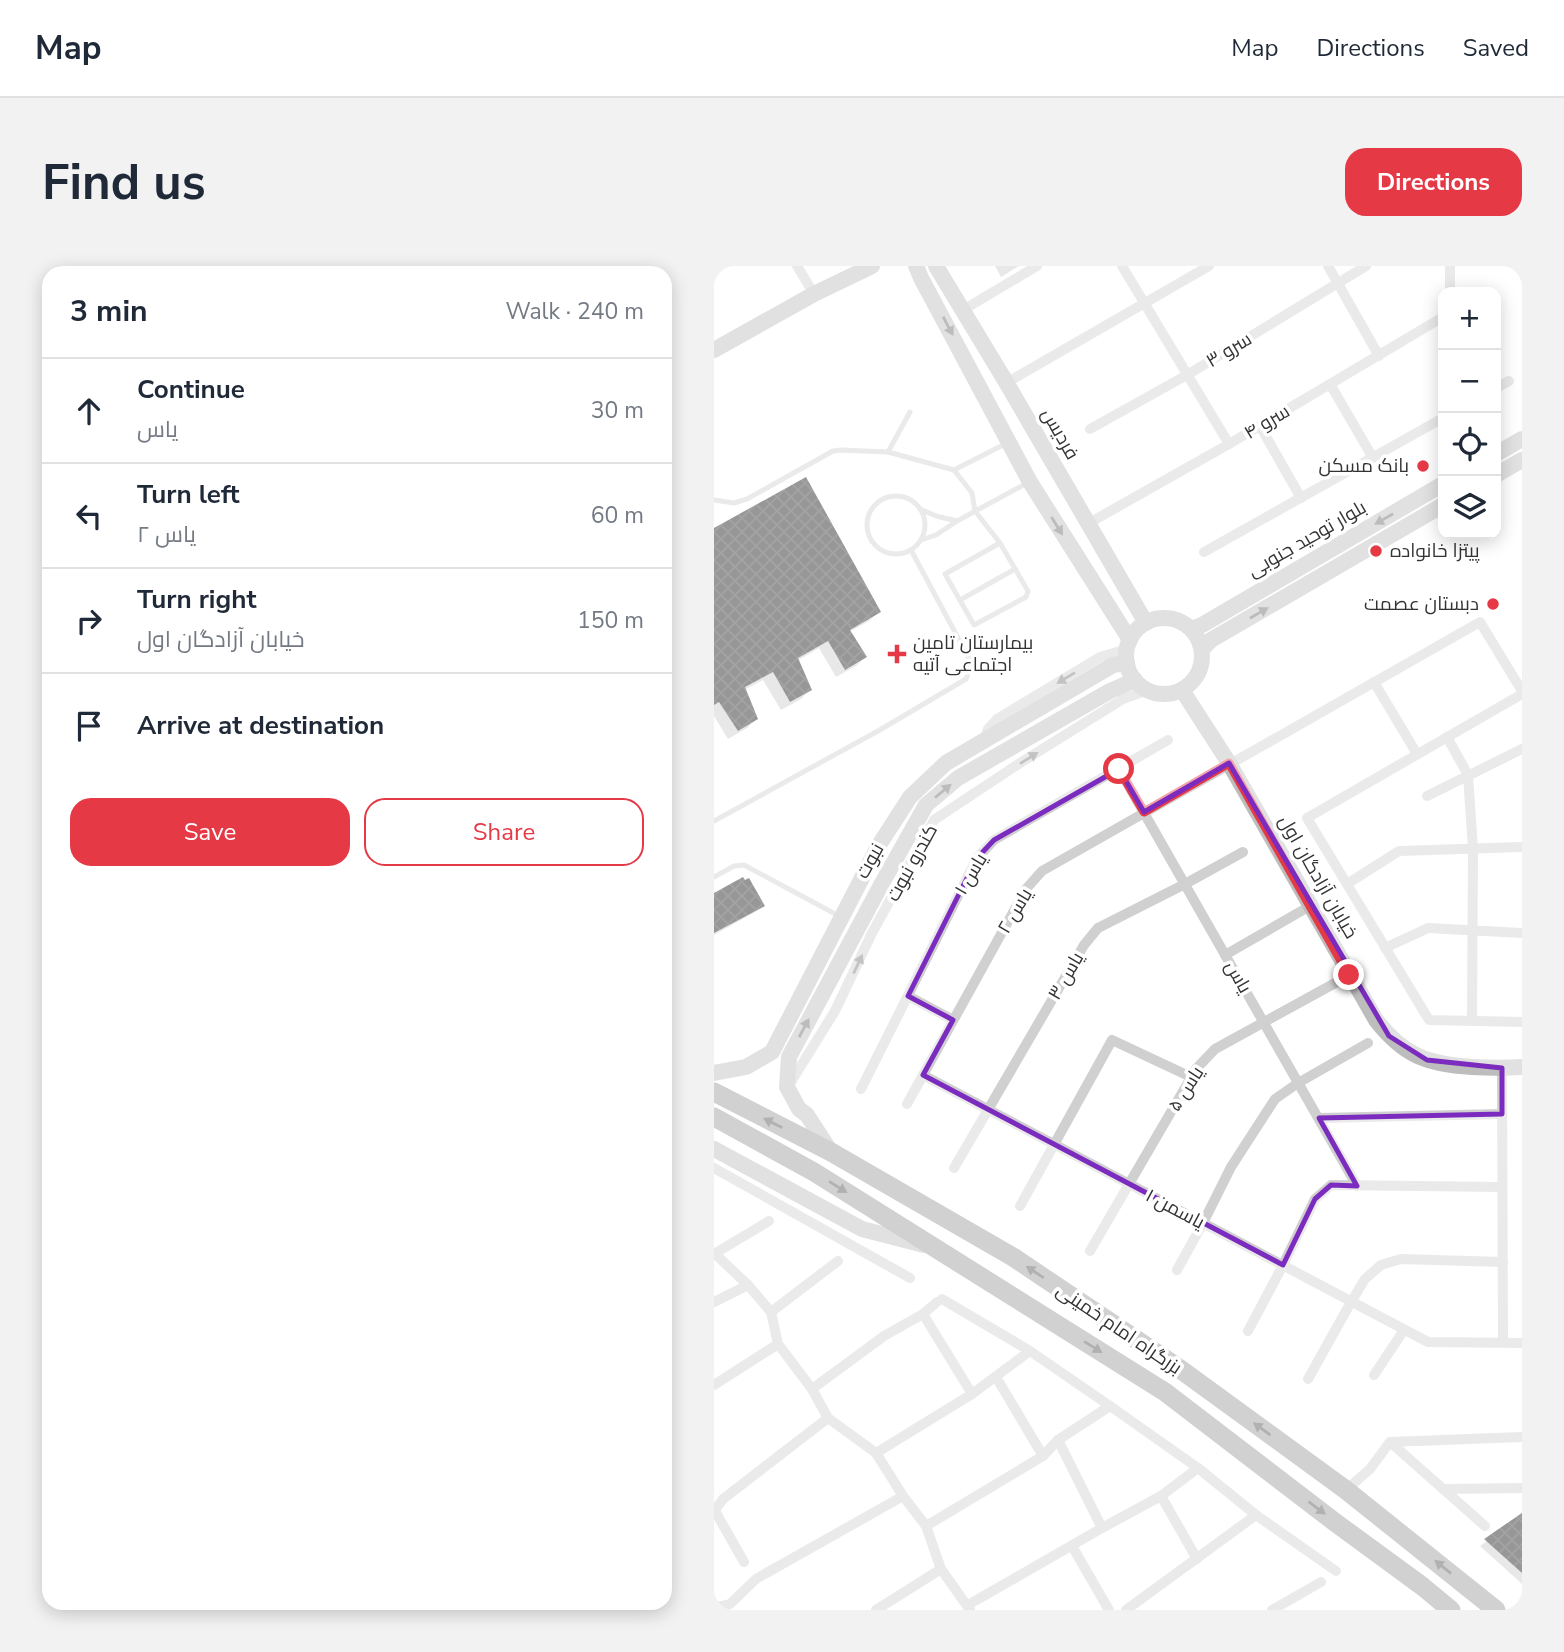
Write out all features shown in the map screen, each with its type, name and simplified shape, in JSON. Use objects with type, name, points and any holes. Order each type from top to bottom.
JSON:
[{"type":"highway","name":"بزرگراه امام خمینی","points":[[714,1092],[831,1152],[1013,1257],[1180,1369],[1346,1490],[1496,1610]]},
{"type":"highway","name":"بزرگراه امام خمینی","points":[[714,1117],[814,1172],[1165,1392],[1451,1610]]},
{"type":"highway","points":[[1165,1392],[1178,1397],[1186,1393],[1190,1384],[1180,1369]]},
{"type":"highway","points":[[1201,1420],[1193,1406],[1198,1395],[1209,1394],[1222,1400]]},
{"type":"main road","points":[[714,350],[814,294],[872,266]]},
{"type":"main road","points":[[916,266],[1030,482],[1128,651],[1141,685],[1160,694],[1182,690],[1199,673],[1202,661],[1198,638],[1181,622],[1170,619],[1146,623],[1137,630],[1128,651]]},
{"type":"main road","name":"فردیس","points":[[936,266],[1146,623]]},
{"type":"main road","points":[[1501,451],[1522,439]]},
{"type":"main road","points":[[1501,472],[1522,460]]},
{"type":"main road","name":"بلوار توحید جنوبی","points":[[1191,629],[1438,487]]},
{"type":"main road","name":"بلوار توحید جنوبی","points":[[1202,649],[1211,640],[1438,508]]},
{"type":"main road","name":"نبوت","points":[[714,1073],[746,1067],[772,1052],[879,845],[910,797],[946,763],[1113,665],[1128,651]]},
{"type":"main road","name":"نبوت","points":[[831,1152],[807,1115],[799,1109],[787,1087],[789,1057],[926,805],[958,778],[1110,691],[1141,685]]},
{"type":"main road","name":"خیابان آزادگان اول","points":[[1182,690],[1229,763],[1376,1020],[1389,1036],[1406,1050],[1427,1060],[1450,1065],[1522,1068]]},
{"type":"main road","points":[[714,1149],[862,1229],[936,1248]]},
{"type":"main road","points":[[1422,1586],[1443,1610]]},
{"type":"street","points":[[797,266],[814,294]]},
{"type":"street","points":[[963,310],[1037,266]]},
{"type":"street","points":[[1122,266],[1229,444]]},
{"type":"street","points":[[1013,379],[1209,266]]},
{"type":"street","points":[[1328,266],[1379,356]]},
{"type":"street","name":"سرو ۳","points":[[1090,429],[1187,375],[1366,266]]},
{"type":"street","points":[[1450,266],[1450,287]]},
{"type":"street","name":"سرو ۴","points":[[1089,523],[1260,426],[1438,320]]},
{"type":"street","points":[[1501,385],[1509,381]]},
{"type":"street","points":[[1330,384],[1373,458]]},
{"type":"street","points":[[1204,552],[1438,421]]},
{"type":"street","points":[[1260,426],[1301,498]]},
{"type":"street","name":"یاس ۲","points":[[907,1104],[1026,889],[1042,871],[1480,622],[1522,693]]},
{"type":"street","points":[[1374,682],[1418,754]]},
{"type":"street","points":[[1522,693],[1307,818],[1429,1020],[1522,1021]]},
{"type":"street","points":[[1447,737],[1468,775],[1472,849],[1472,1020]]},
{"type":"street","name":"یاس ۱","points":[[861,1089],[976,858],[994,840],[1168,740]]},
{"type":"street","points":[[1427,796],[1522,748]]},
{"type":"street","name":"یاس","points":[[1119,769],[1357,1185]]},
{"type":"street","points":[[1347,884],[1399,851],[1522,847]]},
{"type":"street","name":"یاس ۳","points":[[954,1168],[1084,945],[1098,928],[1243,852]]},
{"type":"street","points":[[1225,955],[1310,906]]},
{"type":"street","points":[[1385,948],[1428,928],[1522,933]]},
{"type":"street","name":"یاس ۵","points":[[1090,1251],[1196,1069],[1215,1049],[1337,982]]},
{"type":"street","points":[[908,996],[953,1020]]},
{"type":"street","points":[[1020,1206],[1112,1040],[1191,1077]]},
{"type":"street","points":[[1177,1270],[1231,1167],[1275,1099],[1368,1043]]},
{"type":"street","points":[[1502,1068],[1503,1342],[1522,1342]]},
{"type":"street","name":"یاسمن ۱","points":[[923,1075],[1428,1342],[1503,1342]]},
{"type":"street","points":[[1319,1118],[1502,1114]]},
{"type":"street","points":[[714,1168],[909,1278]]},
{"type":"street","points":[[1248,1331],[1315,1199],[1331,1185],[1502,1187]]},
{"type":"street","points":[[769,1221],[714,1253],[771,1311],[778,1344],[812,1388],[828,1418],[876,1453],[903,1496],[926,1525],[942,1569],[969,1608],[1161,1496],[1198,1468]]},
{"type":"street","points":[[1308,1379],[1365,1279],[1381,1265],[1401,1259],[1503,1262]]},
{"type":"street","points":[[771,1311],[838,1261]]},
{"type":"street","points":[[714,1302],[748,1285]]},
{"type":"street","points":[[812,1388],[884,1336],[923,1314],[939,1301],[1030,1351],[1198,1468],[1256,1515],[1336,1571]]},
{"type":"street","points":[[923,1314],[972,1394]]},
{"type":"street","points":[[1374,1375],[1404,1330]]},
{"type":"street","points":[[714,1385],[778,1344]]},
{"type":"street","points":[[876,1453],[972,1394],[1030,1351]]},
{"type":"street","points":[[996,1377],[1043,1456]]},
{"type":"street","points":[[926,1525],[1043,1456],[1058,1440],[1110,1406]]},
{"type":"street","points":[[744,1562],[714,1511],[723,1499],[828,1418]]},
{"type":"street","points":[[1390,1441],[1522,1437]]},
{"type":"street","points":[[1058,1440],[1102,1528]]},
{"type":"street","points":[[1346,1490],[1370,1469],[1390,1441]]},
{"type":"street","points":[[1390,1441],[1485,1526]]},
{"type":"street","points":[[1443,1489],[1522,1488]]},
{"type":"street","points":[[714,1608],[732,1607],[756,1579],[903,1496]]},
{"type":"street","points":[[1161,1496],[1198,1559]]},
{"type":"street","points":[[1126,1610],[1256,1515]]},
{"type":"street","points":[[1072,1546],[1109,1610]]},
{"type":"street","points":[[876,1610],[942,1569]]},
{"type":"street","points":[[1272,1610],[1321,1582]]},
{"type":"lane","points":[[888,452],[910,412]]},
{"type":"lane","points":[[954,470],[1010,442]]},
{"type":"lane","points":[[714,500],[734,503],[747,499],[833,452],[842,450],[888,452],[954,470],[972,494],[975,511],[999,543],[1028,591],[1026,597],[974,625],[945,574],[999,543]]},
{"type":"lane","points":[[921,540],[936,535],[1030,482]]},
{"type":"lane","points":[[892,496],[913,501],[925,519],[921,540],[904,553],[883,552],[868,536],[866,526],[873,506],[892,496]]},
{"type":"lane","points":[[920,509],[957,521]]},
{"type":"lane","points":[[714,821],[878,731],[966,679],[972,664],[911,550]]},
{"type":"lane","points":[[960,600],[1015,569]]},
{"type":"lane","points":[[714,877],[734,866],[744,865],[842,917]]},
{"type":"highlighted area","points":[[1229,763],[1389,1036],[1427,1060],[1502,1068],[1502,1114],[1319,1118],[1357,1186],[1331,1185],[1315,1199],[1283,1265],[923,1075],[953,1020],[908,996],[977,858],[994,840],[1119,769],[1144,812]]},
{"type":"building","points":[[806,477],[881,612],[850,630],[867,657],[845,670],[828,641],[798,658],[812,690],[790,702],[773,672],[745,687],[758,719],[738,731],[719,702],[714,705],[714,528]]},
{"type":"building","points":[[743,877],[745,880],[749,878],[765,906],[714,933],[714,893]]},
{"type":"building","points":[[1522,1513],[1522,1573],[1484,1539]]},
{"type":"place","name":"بانک مسکن","points":[[1423,466]]},
{"type":"place","name":"پیتزا خانواده","points":[[1376,551]]},
{"type":"place","name":"دبستان عصمت","points":[[1493,604]]},
{"type":"place","name":"بیمارستان تامین اجتماعی آتیه","points":[[897,654]]},
{"type":"route","points":[[1119,769],[1144,812],[1229,763],[1349,975]]}]
